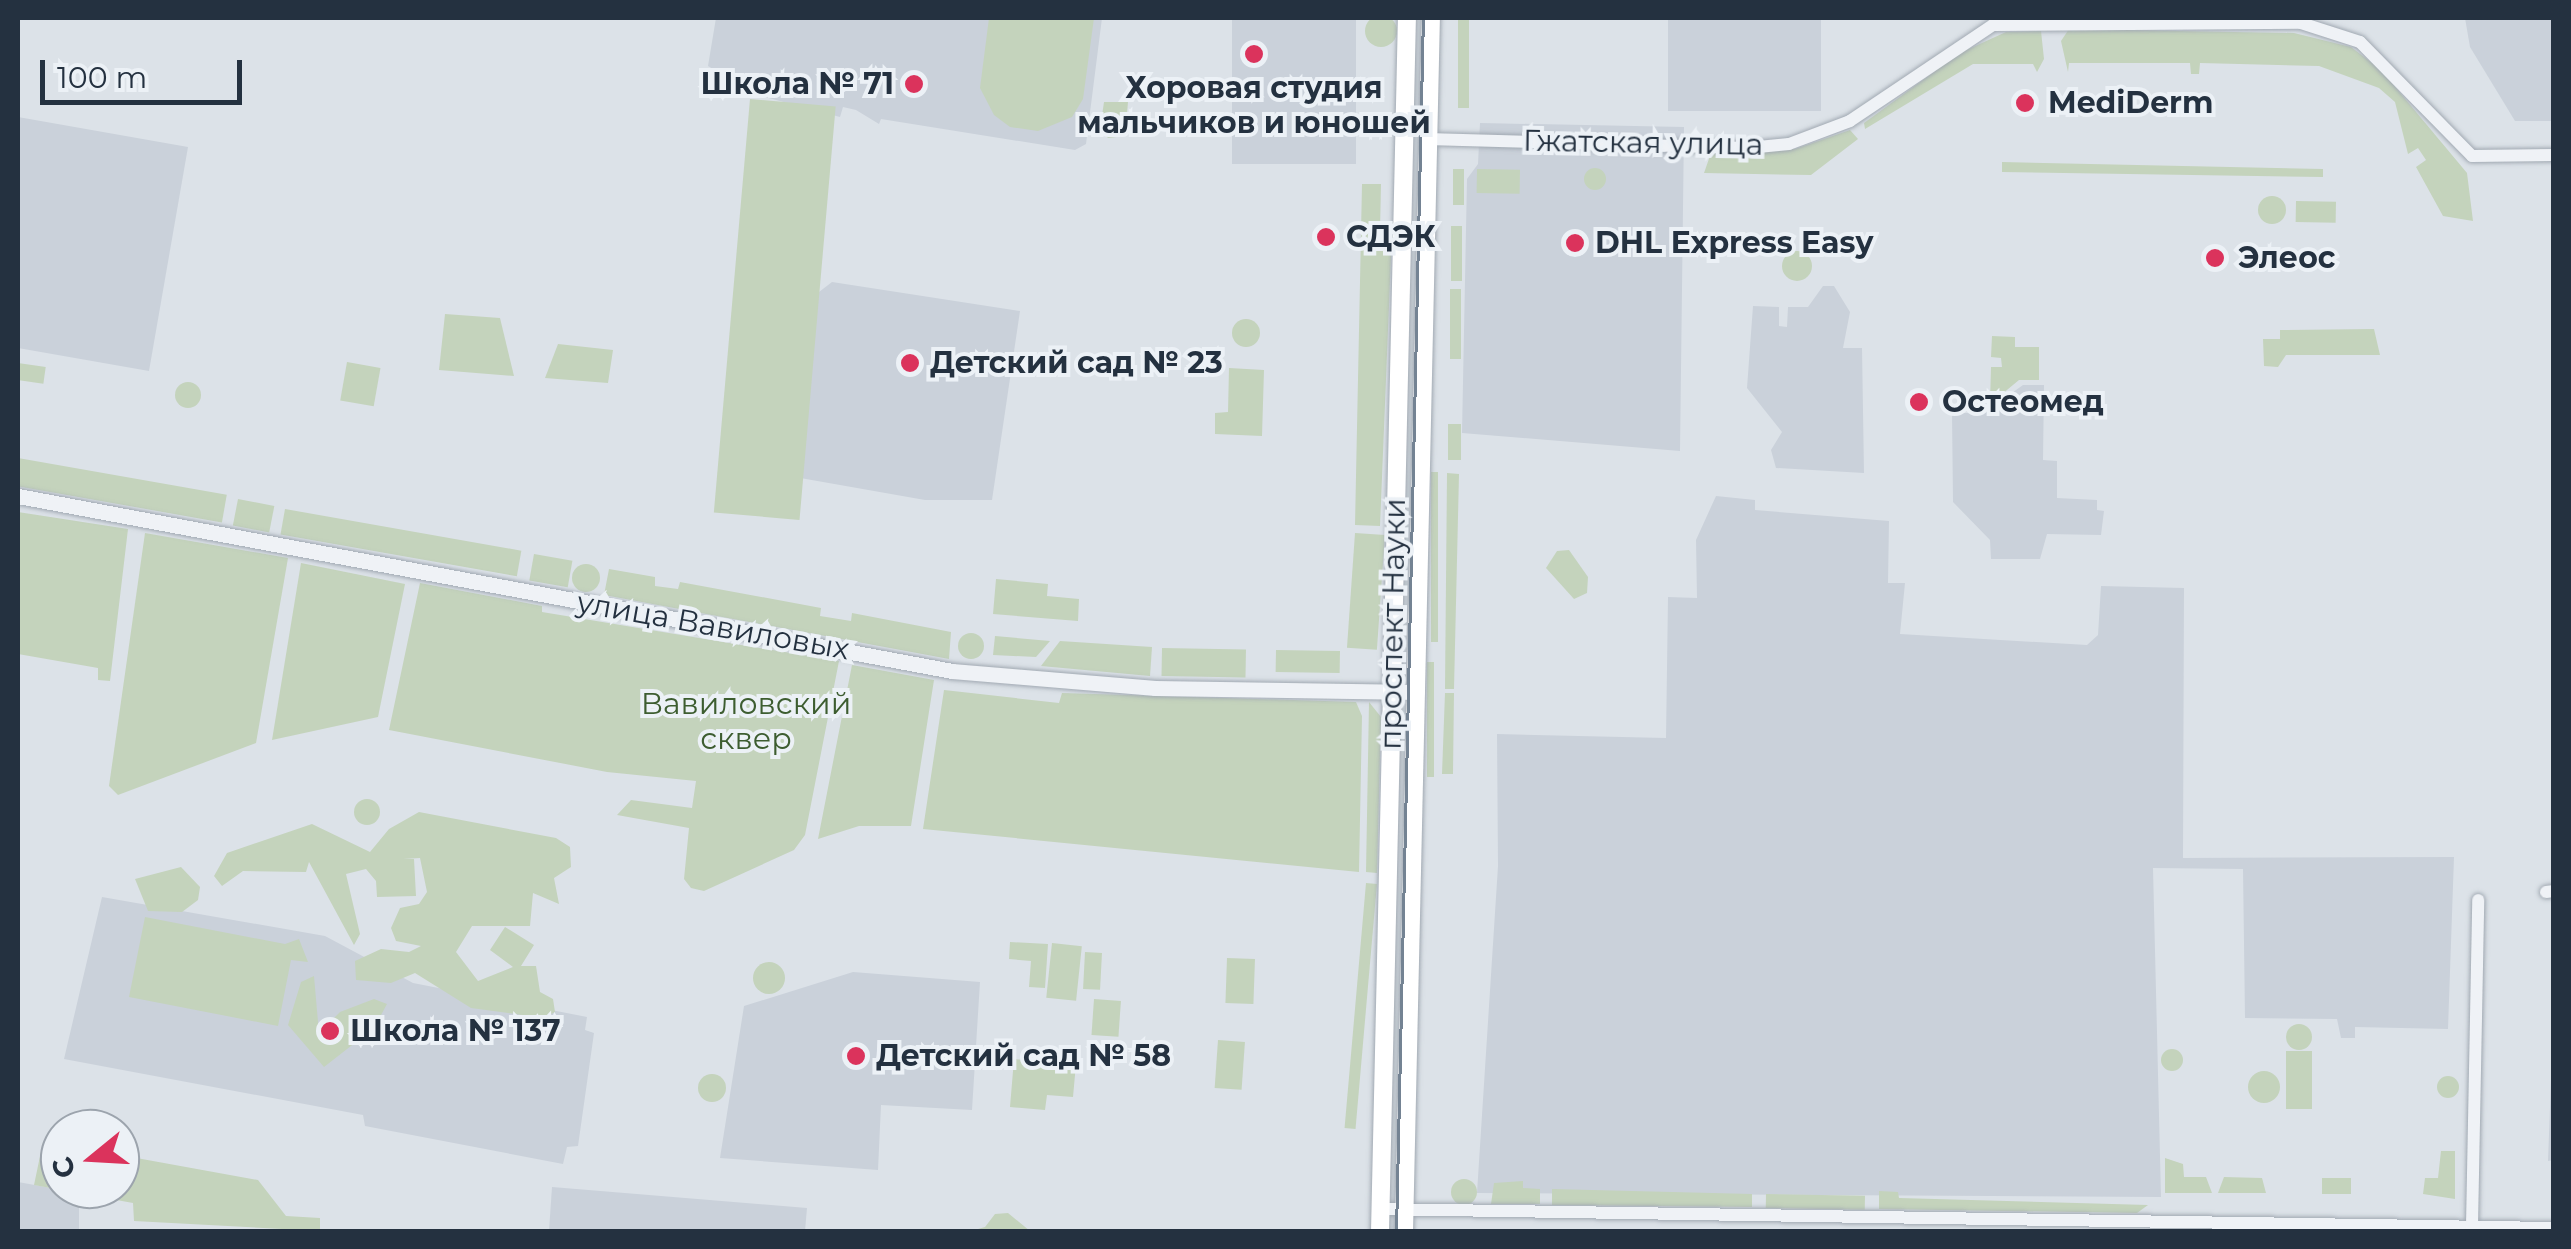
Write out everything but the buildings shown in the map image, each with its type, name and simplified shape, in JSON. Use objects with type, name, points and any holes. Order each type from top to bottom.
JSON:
[{"type":"main road","name":"проспект Науки","points":[[1380,1232],[1407,18]]},
{"type":"main road","name":"проспект Науки","points":[[1404,1232],[1430,18]]},
{"type":"street","name":"Гжатская улица","points":[[1426,139],[1748,148],[1789,144],[1850,120],[1993,25],[2301,23],[2360,42],[2472,156],[2554,155]]},
{"type":"street","name":"улица Вавиловых","points":[[18,496],[952,671],[1156,688],[1416,692]]},
{"type":"street","points":[[2472,1226],[2472,1018],[2478,900]]},
{"type":"street","points":[[1380,1209],[2554,1228]]},
{"type":"shaded area","name":"Школа № 71","points":[[716,18],[1102,18],[1086,144],[1075,150],[881,119],[879,124],[856,110],[843,107],[840,117],[754,94],[708,66]]},
{"type":"shaded area","points":[[1232,18],[1356,18],[1356,164],[1232,164]]},
{"type":"shaded area","points":[[1668,18],[1821,18],[1821,111],[1668,111]]},
{"type":"shaded area","points":[[2465,18],[2553,18],[2553,121],[2515,121],[2470,47]]},
{"type":"shaded area","points":[[18,117],[188,147],[149,371],[18,348]]},
{"type":"shaded area","points":[[1480,123],[1684,127],[1680,451],[1462,433],[1467,179],[1478,164]]},
{"type":"shaded area","name":"Детский сад № 23","points":[[832,282],[1020,311],[992,500],[925,500],[789,476],[819,292]]},
{"type":"shaded area","points":[[1823,286],[1834,286],[1850,312],[1843,348],[1862,348],[1864,473],[1776,468],[1771,450],[1782,432],[1747,388],[1753,306],[1779,307],[1779,326],[1787,327],[1788,307],[1808,307]]},
{"type":"shaded area","points":[[2023,385],[2044,385],[2043,460],[2057,461],[2057,498],[2097,500],[2097,510],[2104,511],[2101,535],[2047,534],[2040,559],[1991,559],[1990,540],[1953,502],[1952,413],[1984,413]]},
{"type":"shaded area","points":[[1716,496],[1755,500],[1755,510],[1889,521],[1888,583],[1905,583],[1900,634],[2087,645],[2098,635],[2101,586],[2184,588],[2183,858],[2454,857],[2448,1029],[2355,1027],[2355,1038],[2341,1038],[2337,1019],[2245,1018],[2243,869],[2153,868],[2161,1197],[1477,1193],[1498,866],[1497,734],[1666,738],[1668,597],[1697,598],[1696,540]]},
{"type":"shaded area","name":"Школа № 137","points":[[102,897],[325,936],[413,983],[587,1017],[585,1030],[594,1033],[578,1146],[567,1147],[563,1164],[365,1126],[363,1115],[64,1059]]},
{"type":"shaded area","name":"Детский сад № 58","points":[[853,972],[980,982],[972,1110],[881,1105],[878,1170],[720,1158],[744,1006]]},
{"type":"shaded area","points":[[2553,1011],[2554,1160],[2548,1161],[2551,1080]]},
{"type":"shaded area","points":[[18,1182],[40,1186],[40,1209],[79,1209],[79,1231],[18,1232]]},
{"type":"shaded area","points":[[552,1187],[807,1208],[805,1231],[549,1231]]},
{"type":"green space","points":[[1381,15],[1392,20],[1397,31],[1392,42],[1381,47],[1370,42],[1365,31],[1370,20]]},
{"type":"green space","points":[[989,18],[1094,18],[1083,99],[1072,117],[1038,131],[1010,127],[994,115],[980,88]]},
{"type":"green space","points":[[1458,18],[1469,18],[1469,108],[1458,108]]},
{"type":"green space","points":[[2069,29],[2294,33],[2351,47],[2381,70],[2467,173],[2473,221],[2443,216],[2416,167],[2426,160],[2418,148],[2408,154],[2395,102],[2379,88],[2319,66],[2200,63],[2199,74],[2191,74],[2190,63],[2069,63],[2068,72],[2061,41]]},
{"type":"green space","points":[[2041,31],[2044,59],[2037,72],[2033,64],[1973,64],[1865,129],[1864,123],[1960,53],[2006,32]]},
{"type":"green space","points":[[750,99],[836,106],[800,520],[714,512]]},
{"type":"green space","points":[[1104,102],[1128,102],[1125,136],[1108,138],[1100,129]]},
{"type":"green space","points":[[1850,130],[1858,139],[1811,175],[1704,173],[1711,153],[1795,149]]},
{"type":"green space","points":[[2002,162],[2323,169],[2323,177],[2002,172]]},
{"type":"green space","points":[[1595,168],[1603,171],[1603,187],[1595,190],[1587,187],[1584,179],[1587,171]]},
{"type":"green space","points":[[1453,169],[1464,169],[1464,205],[1453,205]]},
{"type":"green space","points":[[1477,169],[1520,170],[1520,194],[1477,193]]},
{"type":"green space","points":[[1362,184],[1381,184],[1380,231],[1392,232],[1380,526],[1355,525]]},
{"type":"green space","points":[[2272,196],[2282,200],[2286,210],[2282,220],[2272,224],[2262,220],[2258,210],[2262,200]]},
{"type":"green space","points":[[2296,201],[2336,202],[2336,223],[2296,222]]},
{"type":"green space","points":[[1451,226],[1462,226],[1462,281],[1451,281]]},
{"type":"green space","points":[[1797,251],[1811,260],[1812,266],[1803,280],[1797,281],[1783,272],[1782,266],[1791,252]]},
{"type":"green space","points":[[1450,289],[1461,289],[1461,359],[1450,359]]},
{"type":"green space","points":[[445,314],[500,318],[514,376],[439,370]]},
{"type":"green space","points":[[1246,319],[1256,323],[1260,333],[1256,343],[1246,347],[1236,343],[1232,333],[1236,323]]},
{"type":"green space","points":[[2374,329],[2380,355],[2286,355],[2278,367],[2264,366],[2263,339],[2280,339],[2280,330]]},
{"type":"green space","points":[[1992,336],[2015,337],[2015,347],[2039,347],[2039,380],[2019,380],[1990,404],[1991,367],[2002,367],[2001,358],[1991,357]]},
{"type":"green space","points":[[558,344],[613,350],[608,383],[545,378]]},
{"type":"green space","points":[[347,362],[380,368],[374,406],[340,400]]},
{"type":"green space","points":[[18,363],[46,367],[43,384],[18,380]]},
{"type":"green space","points":[[1229,368],[1264,370],[1262,436],[1215,434],[1215,413],[1228,412]]},
{"type":"green space","points":[[188,382],[197,386],[201,395],[197,404],[188,408],[179,404],[175,395],[179,386]]},
{"type":"green space","points":[[1448,424],[1461,424],[1461,460],[1448,460]]},
{"type":"green space","points":[[18,458],[227,495],[222,522],[18,486]]},
{"type":"green space","points":[[1431,472],[1438,472],[1438,642],[1431,642]]},
{"type":"green space","points":[[1447,473],[1459,474],[1454,689],[1445,689]]},
{"type":"green space","points":[[238,499],[274,506],[269,533],[233,526]]},
{"type":"green space","points":[[285,509],[521,551],[517,576],[280,535]]},
{"type":"green space","points":[[18,512],[128,529],[110,681],[98,680],[98,668],[18,654]]},
{"type":"green space","points":[[145,533],[288,558],[256,743],[118,795],[109,786]]},
{"type":"green space","points":[[1355,533],[1385,535],[1377,650],[1347,648]]},
{"type":"green space","points":[[1569,550],[1588,577],[1587,593],[1574,599],[1546,568],[1557,551]]},
{"type":"green space","points":[[534,554],[572,561],[568,587],[529,581]]},
{"type":"green space","points":[[301,563],[405,584],[378,717],[272,740]]},
{"type":"green space","points":[[586,564],[596,568],[600,578],[596,588],[586,592],[576,588],[572,578],[576,568]]},
{"type":"green space","points":[[609,569],[655,577],[655,586],[678,589],[680,582],[821,608],[820,616],[851,621],[852,613],[951,632],[949,659],[604,595]]},
{"type":"green space","points":[[996,579],[1048,584],[1047,596],[1079,599],[1078,621],[993,614]]},
{"type":"green space","name":"Вавиловский сквер","points":[[420,583],[542,606],[542,612],[839,661],[805,835],[794,850],[704,891],[691,888],[684,879],[689,828],[617,815],[631,800],[692,808],[696,781],[607,772],[389,730]]},
{"type":"green space","points":[[971,633],[980,637],[984,646],[980,655],[971,659],[962,655],[958,646],[962,637]]},
{"type":"green space","points":[[995,636],[1050,641],[1036,657],[993,655]]},
{"type":"green space","points":[[1060,641],[1152,647],[1150,676],[1041,666]]},
{"type":"green space","points":[[1162,648],[1246,649],[1245,677],[1162,676]]},
{"type":"green space","points":[[1276,650],[1340,651],[1340,673],[1276,672]]},
{"type":"green space","points":[[1427,662],[1434,662],[1434,777],[1427,777]]},
{"type":"green space","name":"Вавиловский сквер","points":[[852,665],[934,680],[911,826],[859,826],[818,839]]},
{"type":"green space","name":"Вавиловский сквер","points":[[944,690],[1059,703],[1062,693],[1356,702],[1362,716],[1359,872],[923,829]]},
{"type":"green space","points":[[1445,693],[1454,693],[1453,774],[1442,774]]},
{"type":"green space","points":[[1369,702],[1381,717],[1377,873],[1366,872]]},
{"type":"green space","points":[[367,799],[376,803],[380,812],[376,821],[367,825],[358,821],[354,812],[358,803]]},
{"type":"green space","points":[[419,812],[556,838],[570,847],[571,867],[554,878],[559,904],[533,893],[530,926],[472,926],[456,952],[478,981],[513,967],[490,950],[505,927],[534,945],[521,966],[536,966],[540,992],[553,999],[555,1012],[544,1018],[471,1008],[415,973],[391,983],[356,980],[355,961],[381,949],[409,952],[421,946],[396,941],[391,928],[400,908],[419,904],[427,892],[420,858],[403,859],[414,859],[416,896],[377,897],[376,881],[366,869],[346,874],[360,934],[354,945],[309,862],[306,872],[243,871],[222,886],[214,876],[227,853],[312,824],[370,852],[389,829]]},
{"type":"green space","points":[[181,867],[200,887],[198,900],[182,912],[148,911],[135,879]]},
{"type":"green space","points":[[1366,883],[1377,884],[1356,1129],[1345,1128]]},
{"type":"green space","points":[[145,917],[285,944],[299,939],[308,962],[291,960],[278,1026],[129,997]]},
{"type":"green space","points":[[1010,942],[1048,944],[1045,988],[1029,987],[1031,961],[1009,959]]},
{"type":"green space","points":[[1052,943],[1082,946],[1076,1001],[1046,998]]},
{"type":"green space","points":[[1085,952],[1102,953],[1100,990],[1083,989]]},
{"type":"green space","points":[[1227,958],[1255,959],[1253,1004],[1225,1003]]},
{"type":"green space","points":[[769,962],[780,967],[785,978],[780,989],[769,994],[758,989],[753,978],[758,967]]},
{"type":"green space","points":[[314,976],[319,1033],[340,1012],[374,999],[387,1004],[374,1028],[324,1067],[288,1025],[301,982]]},
{"type":"green space","points":[[1094,999],[1121,1001],[1118,1037],[1091,1035]]},
{"type":"green space","points":[[2299,1024],[2308,1028],[2312,1037],[2308,1046],[2299,1050],[2290,1046],[2286,1037],[2290,1028]]},
{"type":"green space","points":[[1218,1040],[1245,1042],[1242,1090],[1215,1088]]},
{"type":"green space","points":[[2168,1049],[2176,1049],[2183,1060],[2176,1071],[2168,1071],[2161,1064],[2161,1056]]},
{"type":"green space","points":[[2286,1051],[2312,1051],[2312,1109],[2286,1109]]},
{"type":"green space","points":[[1014,1059],[1076,1064],[1073,1097],[1047,1095],[1045,1110],[1010,1107]]},
{"type":"green space","points":[[2264,1071],[2275,1076],[2280,1087],[2275,1098],[2264,1103],[2253,1098],[2248,1087],[2253,1076]]},
{"type":"green space","points":[[712,1074],[722,1078],[726,1088],[722,1098],[712,1102],[702,1098],[698,1088],[702,1078]]},
{"type":"green space","points":[[2448,1076],[2456,1079],[2456,1095],[2448,1098],[2440,1095],[2437,1087],[2440,1079]]},
{"type":"green space","points":[[2441,1151],[2455,1151],[2455,1199],[2423,1194],[2425,1178],[2438,1178]]},
{"type":"green space","points":[[40,1156],[40,1186],[34,1185]]},
{"type":"green space","points":[[2165,1158],[2183,1164],[2184,1177],[2206,1177],[2212,1193],[2165,1193]]},
{"type":"green space","points":[[140,1159],[258,1180],[286,1216],[320,1218],[320,1231],[134,1221],[133,1209],[140,1209]]},
{"type":"green space","points":[[2224,1177],[2262,1178],[2266,1193],[2218,1193]]},
{"type":"green space","points":[[2322,1178],[2351,1178],[2351,1194],[2322,1194]]},
{"type":"green space","points":[[1464,1179],[1474,1182],[1474,1202],[1464,1205],[1454,1202],[1451,1192],[1454,1182]]},
{"type":"green space","points":[[1523,1181],[1523,1188],[1540,1189],[1540,1204],[1491,1204],[1494,1183]]},
{"type":"green space","points":[[1552,1189],[1752,1194],[1752,1207],[1552,1205]]},
{"type":"green space","points":[[1879,1191],[1898,1192],[1899,1198],[2148,1205],[2137,1213],[1879,1209]]},
{"type":"green space","points":[[1766,1194],[1865,1196],[1865,1210],[1766,1208]]},
{"type":"green space","points":[[1008,1213],[1030,1231],[971,1231],[985,1227],[995,1214]]},
{"type":"tram line","points":[[1396,1232],[1423,18]]},
{"type":"place","name":"Хоровая студия мальчиков и юношей","points":[[1254,54]]},
{"type":"place","name":"Школа № 71","points":[[914,84]]},
{"type":"place","name":"MediDerm","points":[[2025,103]]},
{"type":"place","name":"СДЭК","points":[[1326,237]]},
{"type":"place","name":"DHL Express Easy","points":[[1575,243]]},
{"type":"place","name":"Элеос","points":[[2215,258]]},
{"type":"place","name":"Детский сад № 23","points":[[910,363]]},
{"type":"place","name":"Остеомед","points":[[1919,402]]},
{"type":"place","name":"Школа № 137","points":[[330,1031]]},
{"type":"place","name":"Детский сад № 58","points":[[856,1056]]}]
